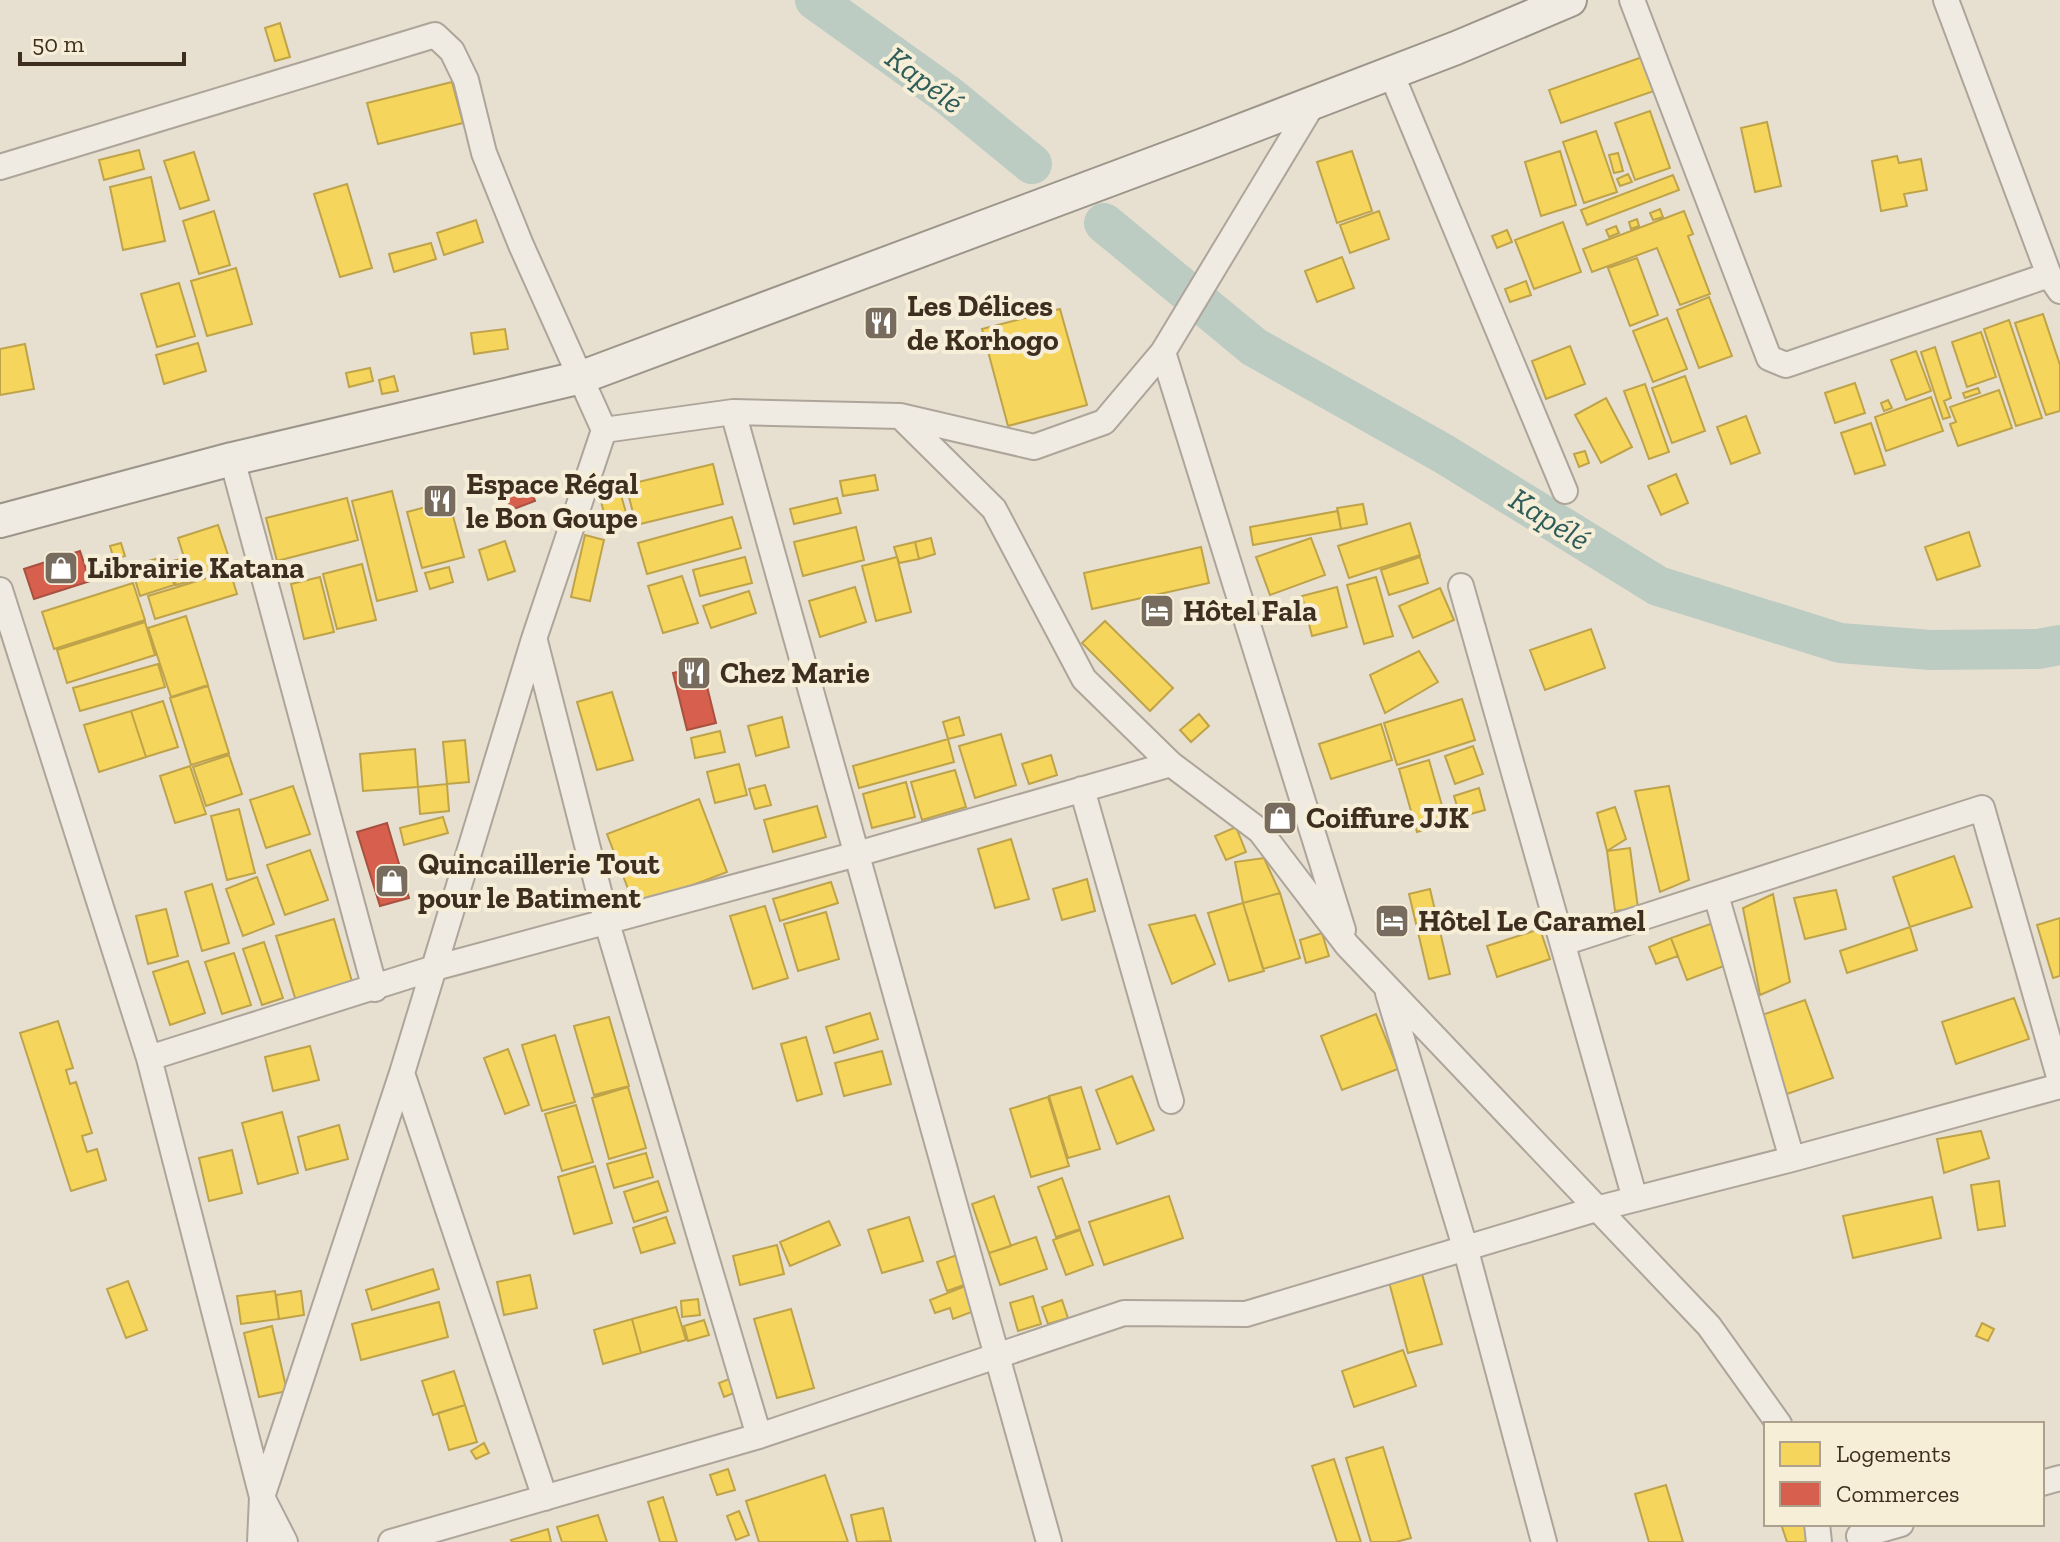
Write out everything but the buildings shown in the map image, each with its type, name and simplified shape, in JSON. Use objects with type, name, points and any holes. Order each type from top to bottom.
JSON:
[{"type":"street","points":[[0,521],[232,459],[582,377],[1391,73],[1570,0]]},
{"type":"street","points":[[1632,0],[1769,358],[1786,365],[2055,283],[1946,0]]},
{"type":"street","points":[[0,167],[435,35],[452,51],[466,80],[484,153],[521,245],[604,430],[534,639],[431,969],[402,1073],[262,1497],[260,1542]]},
{"type":"street","points":[[1391,73],[1565,491]]},
{"type":"street","points":[[604,430],[733,412],[900,416],[1034,447],[1104,422],[1163,352],[1314,102]]},
{"type":"street","points":[[1163,352],[1347,945]]},
{"type":"street","points":[[733,412],[1049,1542]]},
{"type":"street","points":[[900,416],[994,509],[1084,679],[1171,764],[1260,831],[1347,945],[1709,1326],[1778,1422]]},
{"type":"street","points":[[232,459],[375,989]]},
{"type":"street","points":[[1461,586],[1635,1199]]},
{"type":"street","points":[[0,590],[149,1058],[262,1497],[285,1542]]},
{"type":"street","points":[[534,639],[607,923],[759,1436]]},
{"type":"street","points":[[149,1058],[431,969],[857,854],[1171,764]]},
{"type":"street","points":[[1082,789],[1171,1101]]},
{"type":"street","points":[[391,1542],[759,1436],[1124,1313],[1246,1314],[1596,1209],[1792,1159],[2060,1083],[1982,808],[1563,943]]},
{"type":"street","points":[[1716,895],[1792,1159]]},
{"type":"street","points":[[1386,987],[1465,1247],[1544,1542]]},
{"type":"street","points":[[402,1073],[545,1498]]},
{"type":"street","points":[[1858,1534],[1892,1526]]},
{"type":"waterway","name":"Kapélé","points":[[815,0],[949,96],[1032,164]]},
{"type":"waterway","name":"Kapélé","points":[[1104,223],[1254,347],[1444,454],[1658,586],[1840,643],[1931,650],[2038,649],[2060,645]]},
{"type":"place","name":"Les Délices de Korhogo","points":[[881,323]]},
{"type":"place","name":"Espace Régal le Bon Goupe","points":[[440,501]]},
{"type":"place","name":"Librairie Katana","points":[[61,568]]},
{"type":"place","name":"Hôtel Fala","points":[[1157,611]]},
{"type":"place","name":"Chez Marie","points":[[694,673]]},
{"type":"place","name":"Coiffure JJK","points":[[1280,818]]},
{"type":"place","name":"Quincaillerie Tout pour le Batiment","points":[[392,881]]},
{"type":"place","name":"Hôtel Le Caramel","points":[[1392,921]]}]
